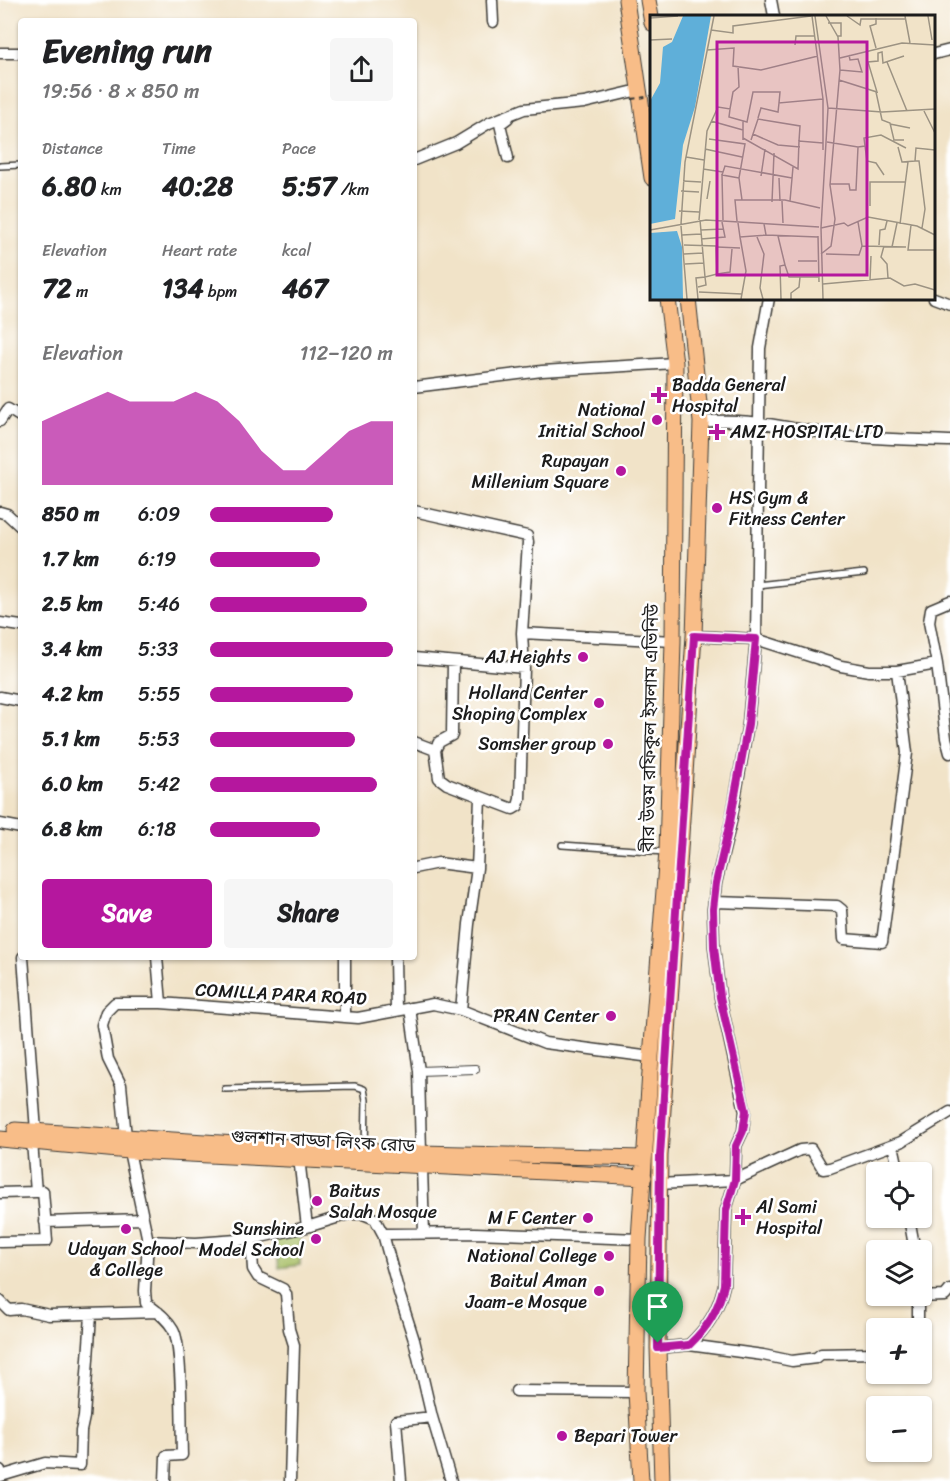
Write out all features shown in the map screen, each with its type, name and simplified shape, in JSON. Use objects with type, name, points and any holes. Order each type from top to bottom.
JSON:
[{"type":"main road","points":[[626,0],[650,170]]},
{"type":"main road","points":[[648,0],[650,15]]},
{"type":"main road","name":"বীর উত্তম রফিকুল ইসলাম এভিনিউ","points":[[641,1481],[636,1392],[639,1239],[668,852],[673,641],[675,363],[667,300]]},
{"type":"main road","name":"বীর উত্তম রফিকুল ইসলাম এভিনিউ","points":[[662,1481],[658,1346],[660,1156],[694,636],[701,422],[688,300]]},
{"type":"main road","name":"গুলশান বাড্ডা লিংক রোড","points":[[0,1129],[34,1137]]},
{"type":"main road","name":"গুলশান বাড্ডা লিংক রোড","points":[[0,1139],[34,1137],[298,1158],[421,1160],[644,1158]]},
{"type":"main road","name":"গুলশান বাড্ডা লিংক রোড","points":[[128,1144],[364,1150],[421,1160],[644,1177]]},
{"type":"main road","points":[[637,1345],[658,1346]]},
{"type":"street","points":[[492,0],[493,22]]},
{"type":"street","points":[[771,0],[774,15]]},
{"type":"street","points":[[935,54],[950,50]]},
{"type":"street","points":[[0,53],[18,53]]},
{"type":"street","points":[[417,159],[456,143],[489,123],[524,109],[641,95]]},
{"type":"street","points":[[508,158],[500,124],[524,109]]},
{"type":"street","points":[[935,299],[950,304]]},
{"type":"street","points":[[689,1345],[707,1327],[722,1294],[726,1210],[735,1180],[736,1146],[743,1131],[746,1111],[720,997],[714,932],[714,902],[748,724],[756,639],[760,348],[769,300]]},
{"type":"street","points":[[417,387],[542,371],[675,363]]},
{"type":"street","points":[[0,421],[8,409],[18,415]]},
{"type":"street","points":[[701,422],[728,419],[827,434],[950,441]]},
{"type":"street","points":[[0,512],[7,514],[18,524]]},
{"type":"street","points":[[417,512],[527,536],[522,633],[524,668],[519,806],[513,809],[480,798],[447,784],[439,778],[435,750],[439,742],[452,735],[453,662]]},
{"type":"street","points":[[950,601],[931,609],[928,622],[937,664],[950,753]]},
{"type":"street","points":[[0,623],[18,626]]},
{"type":"street","points":[[522,633],[673,641]]},
{"type":"street","points":[[694,636],[756,639],[841,666],[869,671],[897,671],[937,664]]},
{"type":"street","points":[[417,658],[524,668]]},
{"type":"street","points":[[714,902],[837,906],[842,910],[844,939],[882,942],[907,753],[897,671]]},
{"type":"street","points":[[0,697],[18,700]]},
{"type":"street","points":[[417,743],[435,750]]},
{"type":"street","points":[[461,1010],[477,868],[480,798]]},
{"type":"street","points":[[0,824],[18,827]]},
{"type":"street","points":[[417,867],[438,863],[477,868]]},
{"type":"street","points":[[23,960],[36,1191]]},
{"type":"street","points":[[157,960],[161,1003]]},
{"type":"street","points":[[345,960],[345,1017]]},
{"type":"street","points":[[395,960],[396,1011]]},
{"type":"street","name":"COMILLA PARA ROAD","points":[[128,1144],[121,1085],[108,1059],[102,1025],[106,1012],[115,1003],[161,1003],[358,1018],[433,1004],[461,1010],[545,1043],[651,1057]]},
{"type":"street","points":[[410,1008],[419,1071],[424,1233]]},
{"type":"street","points":[[419,1071],[475,1069]]},
{"type":"street","points":[[659,1184],[735,1180],[800,1150],[812,1149],[820,1166],[826,1169],[901,1142],[950,1112]]},
{"type":"street","points":[[128,1144],[148,1241],[146,1303],[165,1317],[175,1331],[180,1376],[182,1455],[166,1456],[165,1481]]},
{"type":"street","points":[[893,1145],[897,1162]]},
{"type":"street","points":[[298,1158],[307,1227]]},
{"type":"street","points":[[0,1193],[43,1191],[47,1241],[0,1242]]},
{"type":"street","points":[[148,1241],[196,1243],[251,1239],[307,1227],[349,1214],[363,1214],[375,1219],[383,1234],[414,1340],[432,1417],[452,1481]]},
{"type":"street","points":[[45,1222],[143,1219]]},
{"type":"street","points":[[383,1234],[424,1233],[639,1239]]},
{"type":"street","points":[[251,1239],[253,1269],[258,1278],[283,1290],[286,1294],[289,1329],[294,1345],[290,1481]]},
{"type":"street","points":[[932,1296],[945,1296],[950,1290]]},
{"type":"street","points":[[0,1301],[9,1310],[21,1309],[49,1315],[158,1312]]},
{"type":"street","points":[[0,1470],[0,1477],[45,1463],[80,1465],[91,1315]]},
{"type":"street","points":[[658,1346],[689,1345],[792,1361],[816,1358],[821,1354],[866,1353]]},
{"type":"street","points":[[516,1391],[636,1392]]},
{"type":"street","points":[[401,1481],[396,1421],[432,1417]]},
{"type":"lane","points":[[0,166],[18,165]]},
{"type":"lane","points":[[757,585],[864,573]]},
{"type":"lane","points":[[562,845],[668,852]]},
{"type":"lane","points":[[225,1089],[355,1086],[364,1089],[366,1100],[364,1150]]},
{"type":"green space","points":[[300,1234],[300,1265],[279,1268],[275,1240]]},
{"type":"place","name":"Badda General Hospital","points":[[659,395]]},
{"type":"place","name":"National Initial School","points":[[657,420]]},
{"type":"place","name":"AMZ HOSPITAL LTD","points":[[717,432]]},
{"type":"place","name":"Rupayan Millenium Square","points":[[621,471]]},
{"type":"place","name":"HS Gym & Fitness Center","points":[[717,508]]},
{"type":"place","name":"AJ Heights","points":[[583,657]]},
{"type":"place","name":"Holland Center Shoping Complex","points":[[599,703]]},
{"type":"place","name":"Somsher group","points":[[608,744]]},
{"type":"place","name":"PRAN Center","points":[[611,1016]]},
{"type":"place","name":"Baitus Salah Mosque","points":[[317,1201]]},
{"type":"place","name":"Al Sami Hospital","points":[[743,1217]]},
{"type":"place","name":"M F Center","points":[[588,1218]]},
{"type":"place","name":"Udayan School & College","points":[[126,1229]]},
{"type":"place","name":"Sunshine Model School","points":[[316,1239]]},
{"type":"place","name":"National College","points":[[609,1256]]},
{"type":"place","name":"Baitul Aman Jaam-e Mosque","points":[[599,1291]]},
{"type":"place","name":"Bepari Tower","points":[[562,1436]]},
{"type":"route","points":[[694,636],[756,639],[748,724],[716,883],[713,909],[714,947],[720,997],[746,1111],[743,1131],[736,1146],[735,1180],[726,1210],[724,1285],[717,1308],[707,1327],[689,1345],[658,1348],[658,1343],[660,1156],[694,636]]}]
